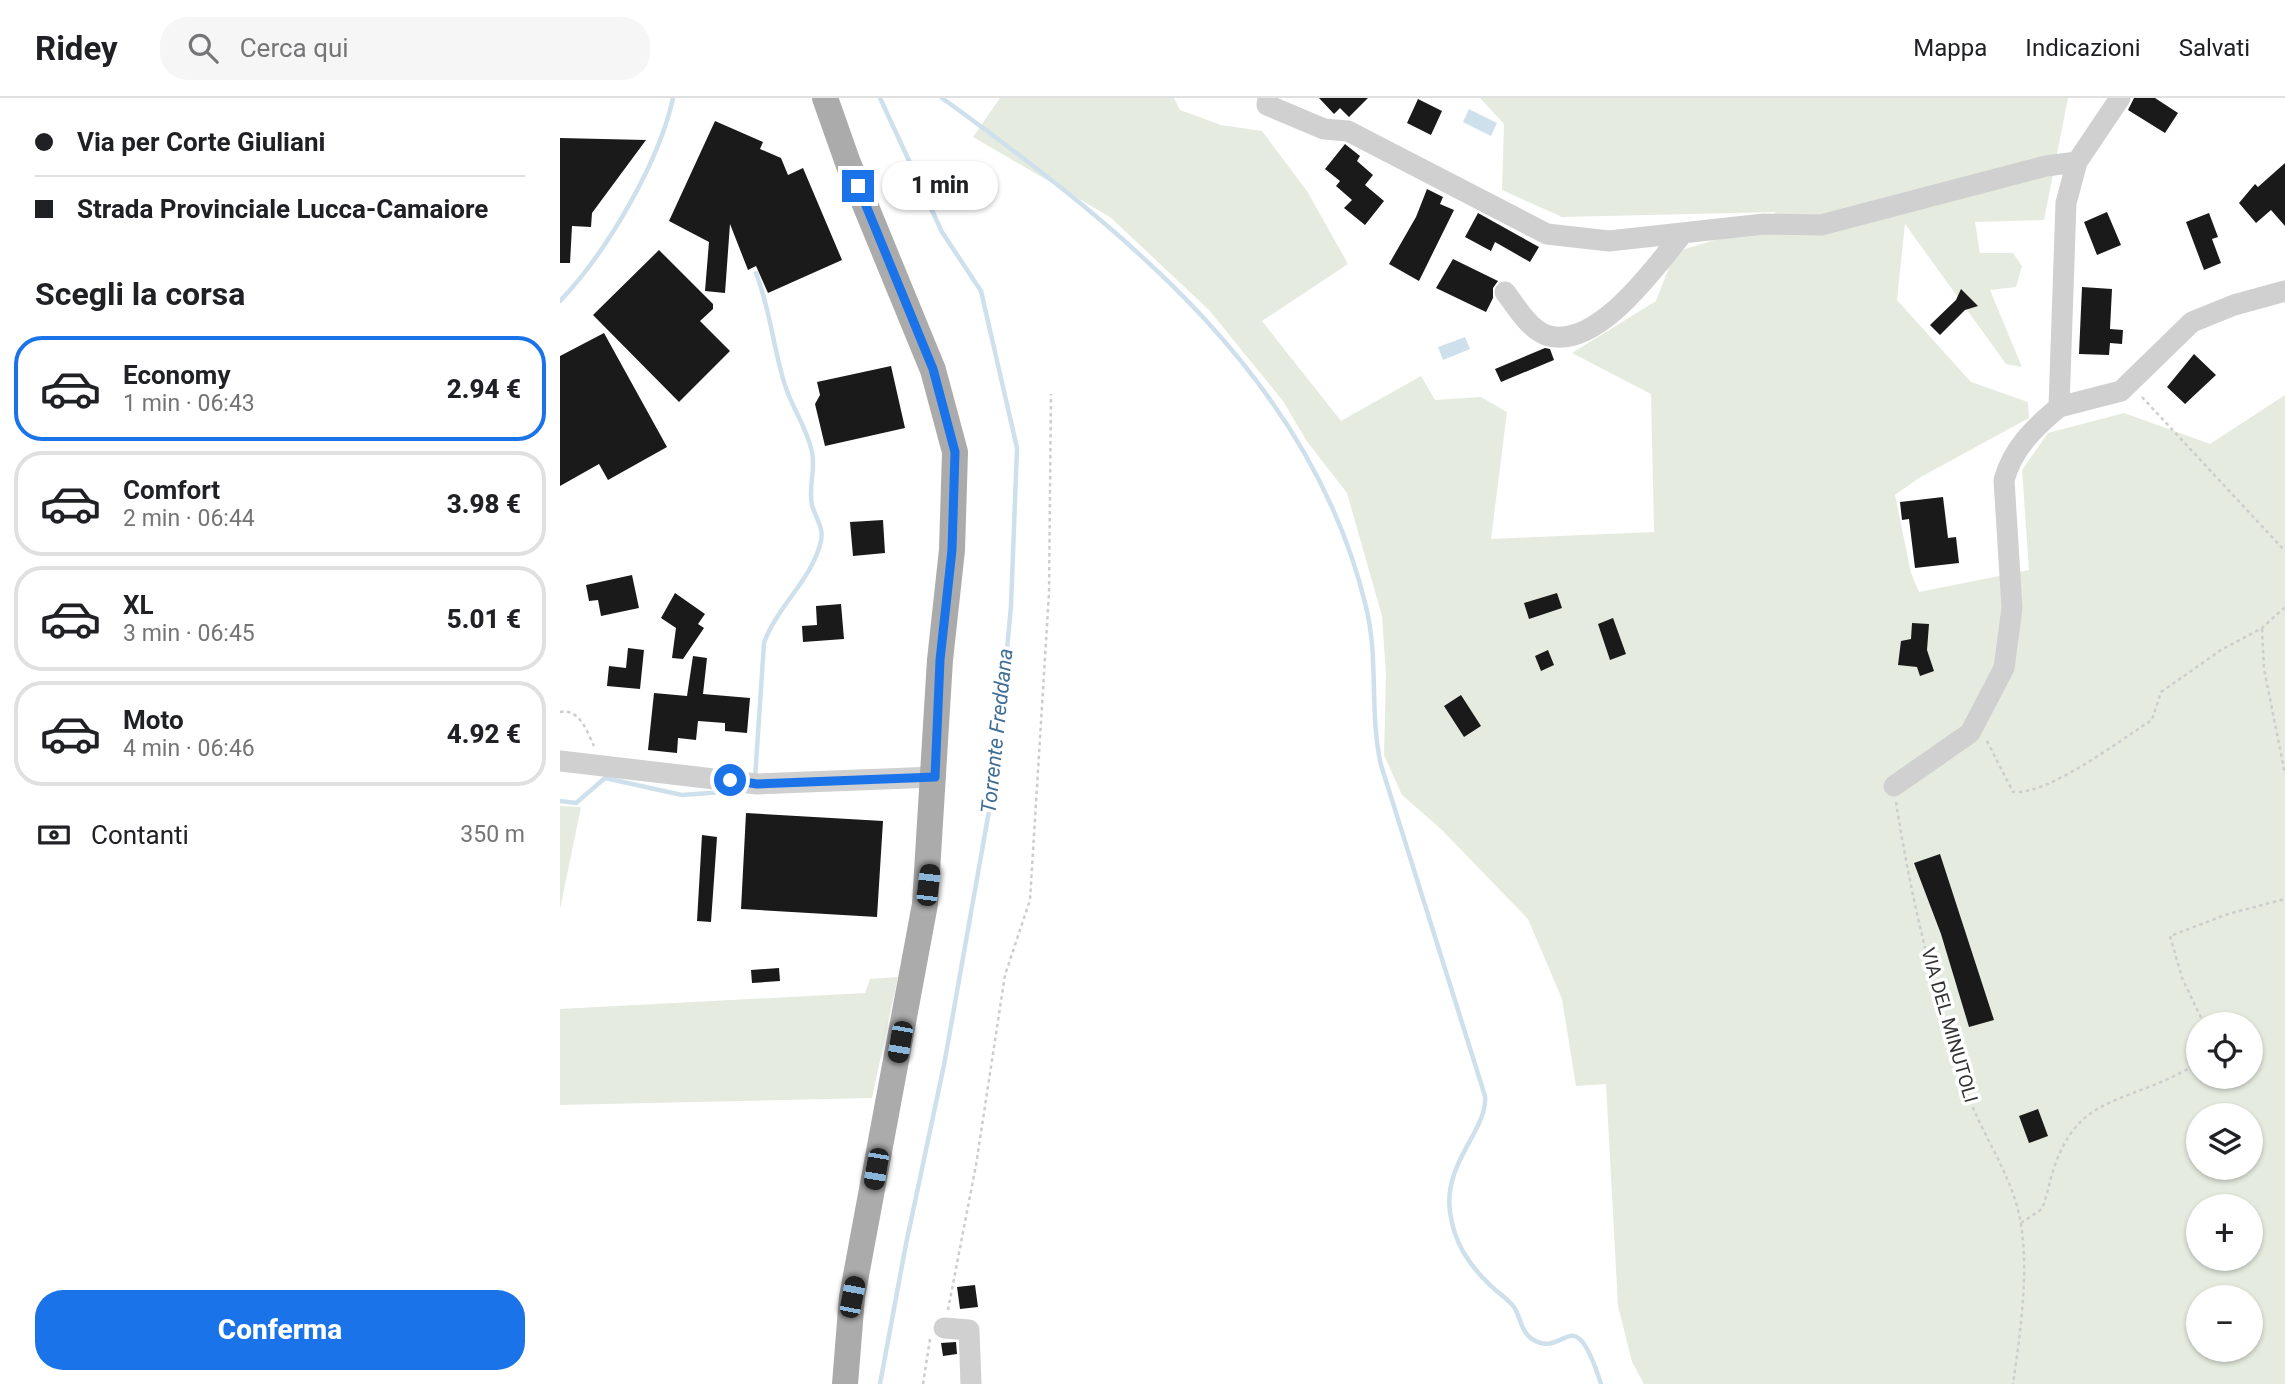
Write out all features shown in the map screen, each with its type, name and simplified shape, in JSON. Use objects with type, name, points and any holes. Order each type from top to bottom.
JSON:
[{"type":"main road","points":[[825,98],[848,163],[933,369],[955,452],[952,550],[940,660],[935,777],[925,904],[852,1297],[845,1384]]},
{"type":"street","points":[[1268,98],[1267,104],[1324,129],[1348,131],[1547,234],[1608,241],[1764,223],[1821,225],[2046,166],[2077,162]]},
{"type":"street","points":[[2059,407],[2066,203],[2077,162],[2120,98]]},
{"type":"street","points":[[1505,292],[1526,319],[1547,335],[1581,335],[1631,298],[1683,233]]},
{"type":"street","points":[[1894,786],[1970,733],[2004,668],[2012,608],[2006,472],[2020,444],[2059,407],[2121,391],[2192,323],[2234,304],[2285,292]]},
{"type":"street","points":[[560,761],[757,784],[935,777]]},
{"type":"street","points":[[944,1328],[969,1330],[971,1384]]},
{"type":"path","points":[[2129,384],[2285,551]]},
{"type":"path","points":[[923,1384],[928,1341],[935,1332],[944,1328],[976,1166],[1005,975],[1030,900],[1049,593],[1051,394]]},
{"type":"path","points":[[1978,722],[2013,792],[2025,793],[2049,784],[2152,720],[2161,692],[2221,650],[2262,628],[2285,607]]},
{"type":"path","points":[[2262,628],[2264,669],[2285,774]]},
{"type":"path","points":[[560,712],[566,711],[580,717],[604,765]]},
{"type":"path","name":"VIA DEL MINUTOLI","points":[[1894,786],[1907,874],[1967,1094],[1999,1161],[2021,1223],[2021,1324],[2013,1384]]},
{"type":"path","points":[[2198,1012],[2182,978],[2170,936],[2228,914],[2285,899]]},
{"type":"path","points":[[2021,1223],[2042,1209],[2056,1162],[2074,1129],[2088,1113],[2104,1102],[2151,1086],[2186,1070]]},
{"type":"shaded area","points":[[1000,98],[1174,98],[1180,110],[1221,125],[1262,131],[1307,191],[1348,264],[1262,321],[1341,421],[1421,376],[1435,400],[1481,397],[1507,412],[1491,539],[1654,532],[1651,394],[1572,353],[1656,301],[1675,252],[1762,226],[1776,212],[1562,217],[1502,190],[1504,124],[1480,98],[2068,98],[2044,220],[1975,222],[1980,253],[2013,253],[2022,266],[2016,287],[1990,290],[2022,367],[2006,364],[1905,224],[1897,300],[1971,382],[2028,402],[2029,418],[1919,478],[1895,495],[1911,573],[1919,592],[2029,570],[2022,470],[2048,433],[2124,413],[2210,444],[2285,395],[2285,1384],[1644,1384],[1632,1362],[1618,1306],[1606,1084],[1576,1086],[1562,999],[1528,919],[1442,830],[1402,795],[1384,755],[1386,675],[1382,616],[1347,493],[1306,440],[1283,401],[1209,310],[1110,217],[973,137]]},
{"type":"shaded area","points":[[560,806],[581,807],[560,909]]},
{"type":"shaded area","points":[[898,977],[872,1098],[560,1105],[560,1009],[865,993],[870,979]]},
{"type":"water","points":[[1469,109],[1497,123],[1491,136],[1463,122]]},
{"type":"water","points":[[1465,337],[1470,349],[1443,360],[1438,347]]},
{"type":"building","points":[[1319,98],[1368,98],[1349,117],[1340,108],[1334,114]]},
{"type":"building","points":[[2134,98],[2155,98],[2178,113],[2165,133],[2128,110]]},
{"type":"building","points":[[1418,99],[1442,111],[1431,135],[1407,123]]},
{"type":"building","points":[[715,121],[763,142],[760,149],[781,158],[788,175],[803,168],[842,260],[768,293],[756,266],[748,270],[730,224],[725,293],[705,291],[709,242],[669,221]]},
{"type":"building","points":[[560,138],[646,140],[592,213],[591,227],[572,226],[570,263],[560,263]]},
{"type":"building","points":[[1345,144],[1360,156],[1357,161],[1373,175],[1365,185],[1384,201],[1365,225],[1344,208],[1352,200],[1336,186],[1340,181],[1325,169]]},
{"type":"building","points":[[2285,163],[2285,226],[2271,210],[2256,223],[2239,203],[2255,184],[2258,187]]},
{"type":"building","points":[[1427,189],[1443,197],[1440,204],[1454,210],[1419,281],[1389,264],[1416,217]]},
{"type":"building","points":[[2107,212],[2121,245],[2097,255],[2084,222]]},
{"type":"building","points":[[1478,213],[1539,247],[1530,262],[1495,242],[1491,251],[1465,237]]},
{"type":"building","points":[[2209,213],[2218,237],[2212,239],[2221,263],[2204,270],[2186,222]]},
{"type":"building","points":[[659,250],[713,304],[713,309],[700,321],[730,351],[679,402],[593,315]]},
{"type":"building","points":[[1453,259],[1498,281],[1493,288],[1493,298],[1486,312],[1436,288]]},
{"type":"building","points":[[2082,287],[2112,289],[2110,329],[2123,330],[2122,344],[2110,343],[2109,355],[2079,354]]},
{"type":"building","points":[[1961,289],[1978,306],[1965,310],[1940,335],[1930,325],[1956,300]]},
{"type":"building","points":[[604,333],[667,447],[608,480],[599,464],[560,486],[560,356]]},
{"type":"building","points":[[1545,348],[1550,349],[1554,360],[1501,382],[1495,369]]},
{"type":"building","points":[[2194,354],[2216,375],[2185,404],[2167,387]]},
{"type":"building","points":[[891,366],[905,428],[825,446],[815,404],[820,395],[817,382]]},
{"type":"building","points":[[1943,497],[1948,538],[1956,537],[1959,563],[1915,568],[1909,519],[1902,520],[1900,502]]},
{"type":"building","points":[[883,520],[885,553],[853,556],[850,522]]},
{"type":"building","points":[[632,575],[639,608],[601,616],[598,600],[589,601],[586,585]]},
{"type":"building","points":[[675,593],[705,614],[698,624],[704,628],[683,659],[672,658],[676,628],[661,618]]},
{"type":"building","points":[[1557,593],[1562,608],[1529,619],[1524,603]]},
{"type":"building","points":[[841,604],[844,639],[803,642],[802,626],[817,625],[816,606]]},
{"type":"building","points":[[1613,618],[1626,654],[1610,660],[1598,624]]},
{"type":"building","points":[[1912,623],[1929,624],[1927,650],[1934,671],[1920,676],[1917,667],[1898,665],[1901,641],[1911,639]]},
{"type":"building","points":[[628,648],[644,650],[640,689],[607,686],[609,666],[626,668]]},
{"type":"building","points":[[1548,650],[1554,665],[1541,671],[1535,656]]},
{"type":"building","points":[[693,656],[707,658],[703,694],[750,698],[747,733],[725,731],[725,723],[698,721],[696,740],[678,738],[677,753],[648,750],[654,693],[687,696]]},
{"type":"building","points":[[1461,695],[1481,726],[1464,737],[1444,706]]},
{"type":"building","points":[[746,813],[883,821],[877,917],[741,909]]},
{"type":"building","points":[[702,835],[717,837],[711,922],[697,921]]},
{"type":"building","points":[[1940,854],[1994,1020],[1969,1027],[1941,934],[1914,863]]},
{"type":"building","points":[[779,968],[780,981],[752,983],[751,970]]},
{"type":"building","points":[[2038,1109],[2048,1136],[2029,1143],[2019,1116]]},
{"type":"building","points":[[975,1285],[978,1307],[960,1309],[957,1287]]},
{"type":"building","points":[[956,1342],[957,1354],[943,1356],[941,1343]]},
{"type":"waterway","points":[[560,301],[595,258],[628,206],[656,150],[673,98]]},
{"type":"waterway","name":"Torrente Freddana","points":[[880,98],[942,232],[981,291],[1017,448],[1011,606],[995,777],[944,1065],[880,1384]]},
{"type":"waterway","points":[[942,98],[1077,201],[1141,256],[1202,316],[1256,380],[1302,449],[1340,525],[1366,607],[1372,646],[1375,726],[1381,765],[1485,1096],[1480,1121],[1453,1178],[1450,1212],[1455,1233],[1463,1252],[1475,1269],[1514,1307],[1528,1336],[1543,1344],[1576,1336],[1591,1357],[1601,1384]]},
{"type":"waterway","points":[[755,779],[764,643],[777,617],[810,568],[822,536],[811,498],[812,452],[784,382],[756,273]]},
{"type":"waterway","points":[[560,801],[576,803],[605,778],[682,795],[737,791]]},
{"type":"route","points":[[730,780],[757,784],[935,777],[940,660],[952,550],[955,452],[948,414],[933,369],[858,186]]}]
